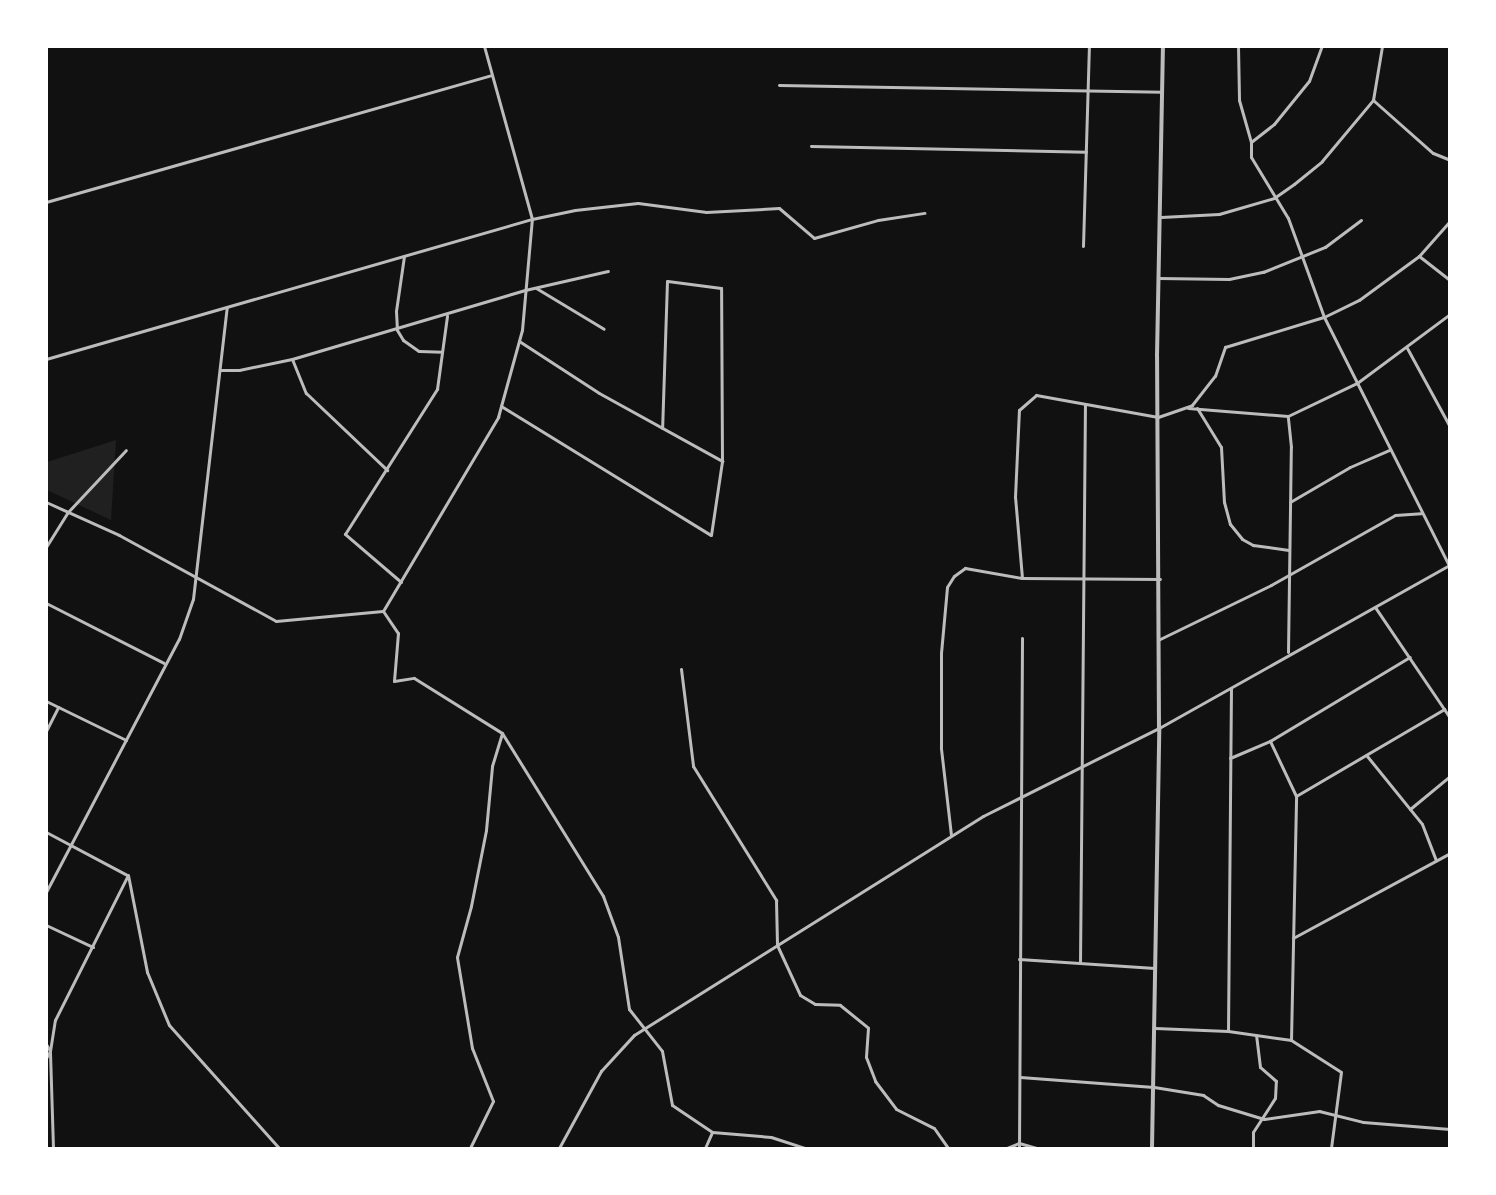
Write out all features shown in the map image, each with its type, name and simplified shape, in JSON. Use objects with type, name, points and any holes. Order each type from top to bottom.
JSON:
[{"type":"street","points":[[383,610],[501,406],[519,341],[532,219],[484,46]]},
{"type":"street","points":[[1083,246],[1089,46]]},
{"type":"street","points":[[1152,1149],[1160,639],[1158,417],[1163,46]]},
{"type":"street","points":[[559,1149],[601,1071],[622,1046],[644,1029],[951,836],[1019,796],[1159,728],[1231,688],[1288,652],[1449,565],[1389,450],[1324,317],[1288,218],[1251,157],[1251,142],[1239,100],[1239,46]]},
{"type":"street","points":[[1251,142],[1274,124],[1304,88],[1322,46]]},
{"type":"street","points":[[1161,217],[1219,214],[1274,198],[1322,161],[1373,100],[1382,46]]},
{"type":"street","points":[[46,202],[491,75]]},
{"type":"street","points":[[779,85],[1162,92]]},
{"type":"street","points":[[1373,100],[1433,153],[1449,160]]},
{"type":"street","points":[[812,146],[1086,152]]},
{"type":"street","points":[[46,360],[532,219],[638,203],[706,212],[779,208],[814,238],[878,220],[924,213]]},
{"type":"street","points":[[1159,278],[1229,279],[1303,258],[1361,220]]},
{"type":"street","points":[[1186,407],[1215,376],[1225,346],[1324,317],[1359,300],[1419,256],[1449,221]]},
{"type":"street","points":[[404,256],[396,312],[397,330],[403,340],[419,351],[442,352]]},
{"type":"street","points":[[1419,256],[1449,280]]},
{"type":"street","points":[[220,370],[239,370],[292,359],[447,316],[525,290],[608,271]]},
{"type":"street","points":[[501,406],[711,535],[722,460],[721,288],[667,281],[662,428]]},
{"type":"street","points":[[536,288],[604,330]]},
{"type":"street","points":[[46,892],[72,846],[164,663],[179,639],[197,578],[227,307]]},
{"type":"street","points":[[1022,578],[1015,497],[1019,410],[1036,395],[1158,417],[1186,407],[1288,416],[1357,383],[1407,348],[1449,314]]},
{"type":"street","points":[[401,582],[345,534],[388,470],[437,389],[447,316]]},
{"type":"street","points":[[519,341],[599,393],[722,460]]},
{"type":"street","points":[[1407,348],[1449,427]]},
{"type":"street","points":[[292,359],[306,393],[388,470]]},
{"type":"street","points":[[1080,963],[1085,405]]},
{"type":"street","points":[[1197,408],[1221,447],[1224,502],[1230,524],[1242,539],[1253,545],[1289,550]]},
{"type":"street","points":[[1288,416],[1290,502],[1288,652]]},
{"type":"street","points":[[46,547],[67,513],[126,450]]},
{"type":"street","points":[[1290,502],[1350,467],[1389,450]]},
{"type":"street","points":[[46,502],[118,535],[276,621],[383,610]]},
{"type":"street","points":[[1160,639],[1288,574],[1395,515],[1421,513]]},
{"type":"street","points":[[951,836],[941,748],[941,653],[947,587],[964,568],[1022,578],[1084,581],[1160,579]]},
{"type":"street","points":[[46,603],[164,663]]},
{"type":"street","points":[[1375,607],[1449,718]]},
{"type":"street","points":[[383,610],[398,633],[394,681],[414,678],[502,733],[603,897],[618,937],[629,1009],[662,1052],[672,1105],[712,1132],[771,1137],[805,1149]]},
{"type":"street","points":[[1019,1149],[1019,796],[1022,638]]},
{"type":"street","points":[[1230,758],[1270,741],[1410,657]]},
{"type":"street","points":[[681,669],[693,766],[776,900],[777,945],[800,995],[815,1004],[840,1005],[868,1028],[866,1057],[875,1081],[896,1109],[934,1128],[948,1149]]},
{"type":"street","points":[[1228,1031],[1231,688]]},
{"type":"street","points":[[46,701],[126,740]]},
{"type":"street","points":[[46,731],[58,707]]},
{"type":"street","points":[[1296,796],[1444,709]]},
{"type":"street","points":[[470,1149],[493,1101],[472,1048],[457,957],[471,906],[486,830],[492,766],[502,733]]},
{"type":"street","points":[[1270,741],[1296,796],[1291,1040]]},
{"type":"street","points":[[1367,756],[1422,824],[1436,860]]},
{"type":"street","points":[[1410,809],[1449,776]]},
{"type":"street","points":[[46,832],[128,876]]},
{"type":"street","points":[[1293,938],[1449,853]]},
{"type":"street","points":[[53,1149],[50,1051],[55,1020],[128,876]]},
{"type":"street","points":[[128,876],[147,972],[169,1025],[279,1149]]},
{"type":"street","points":[[46,925],[93,947]]},
{"type":"street","points":[[1019,959],[1156,968]]},
{"type":"street","points":[[1155,1028],[1228,1031],[1291,1040],[1341,1072],[1330,1149]]},
{"type":"street","points":[[1254,1149],[1253,1132],[1264,1119],[1275,1098],[1276,1081],[1260,1067],[1256,1035]]},
{"type":"street","points":[[46,1044],[50,1051]]},
{"type":"street","points":[[46,1058],[50,1051]]},
{"type":"street","points":[[1020,1077],[1154,1087],[1203,1095],[1218,1105],[1264,1119],[1319,1111],[1341,1117],[1449,1129]]},
{"type":"street","points":[[705,1149],[712,1132]]},
{"type":"street","points":[[990,1149],[1007,1148],[1019,1143],[1036,1149]]},
{"type":"shaded area","points":[[116,440],[111,520],[47,490],[47,462]]}]
